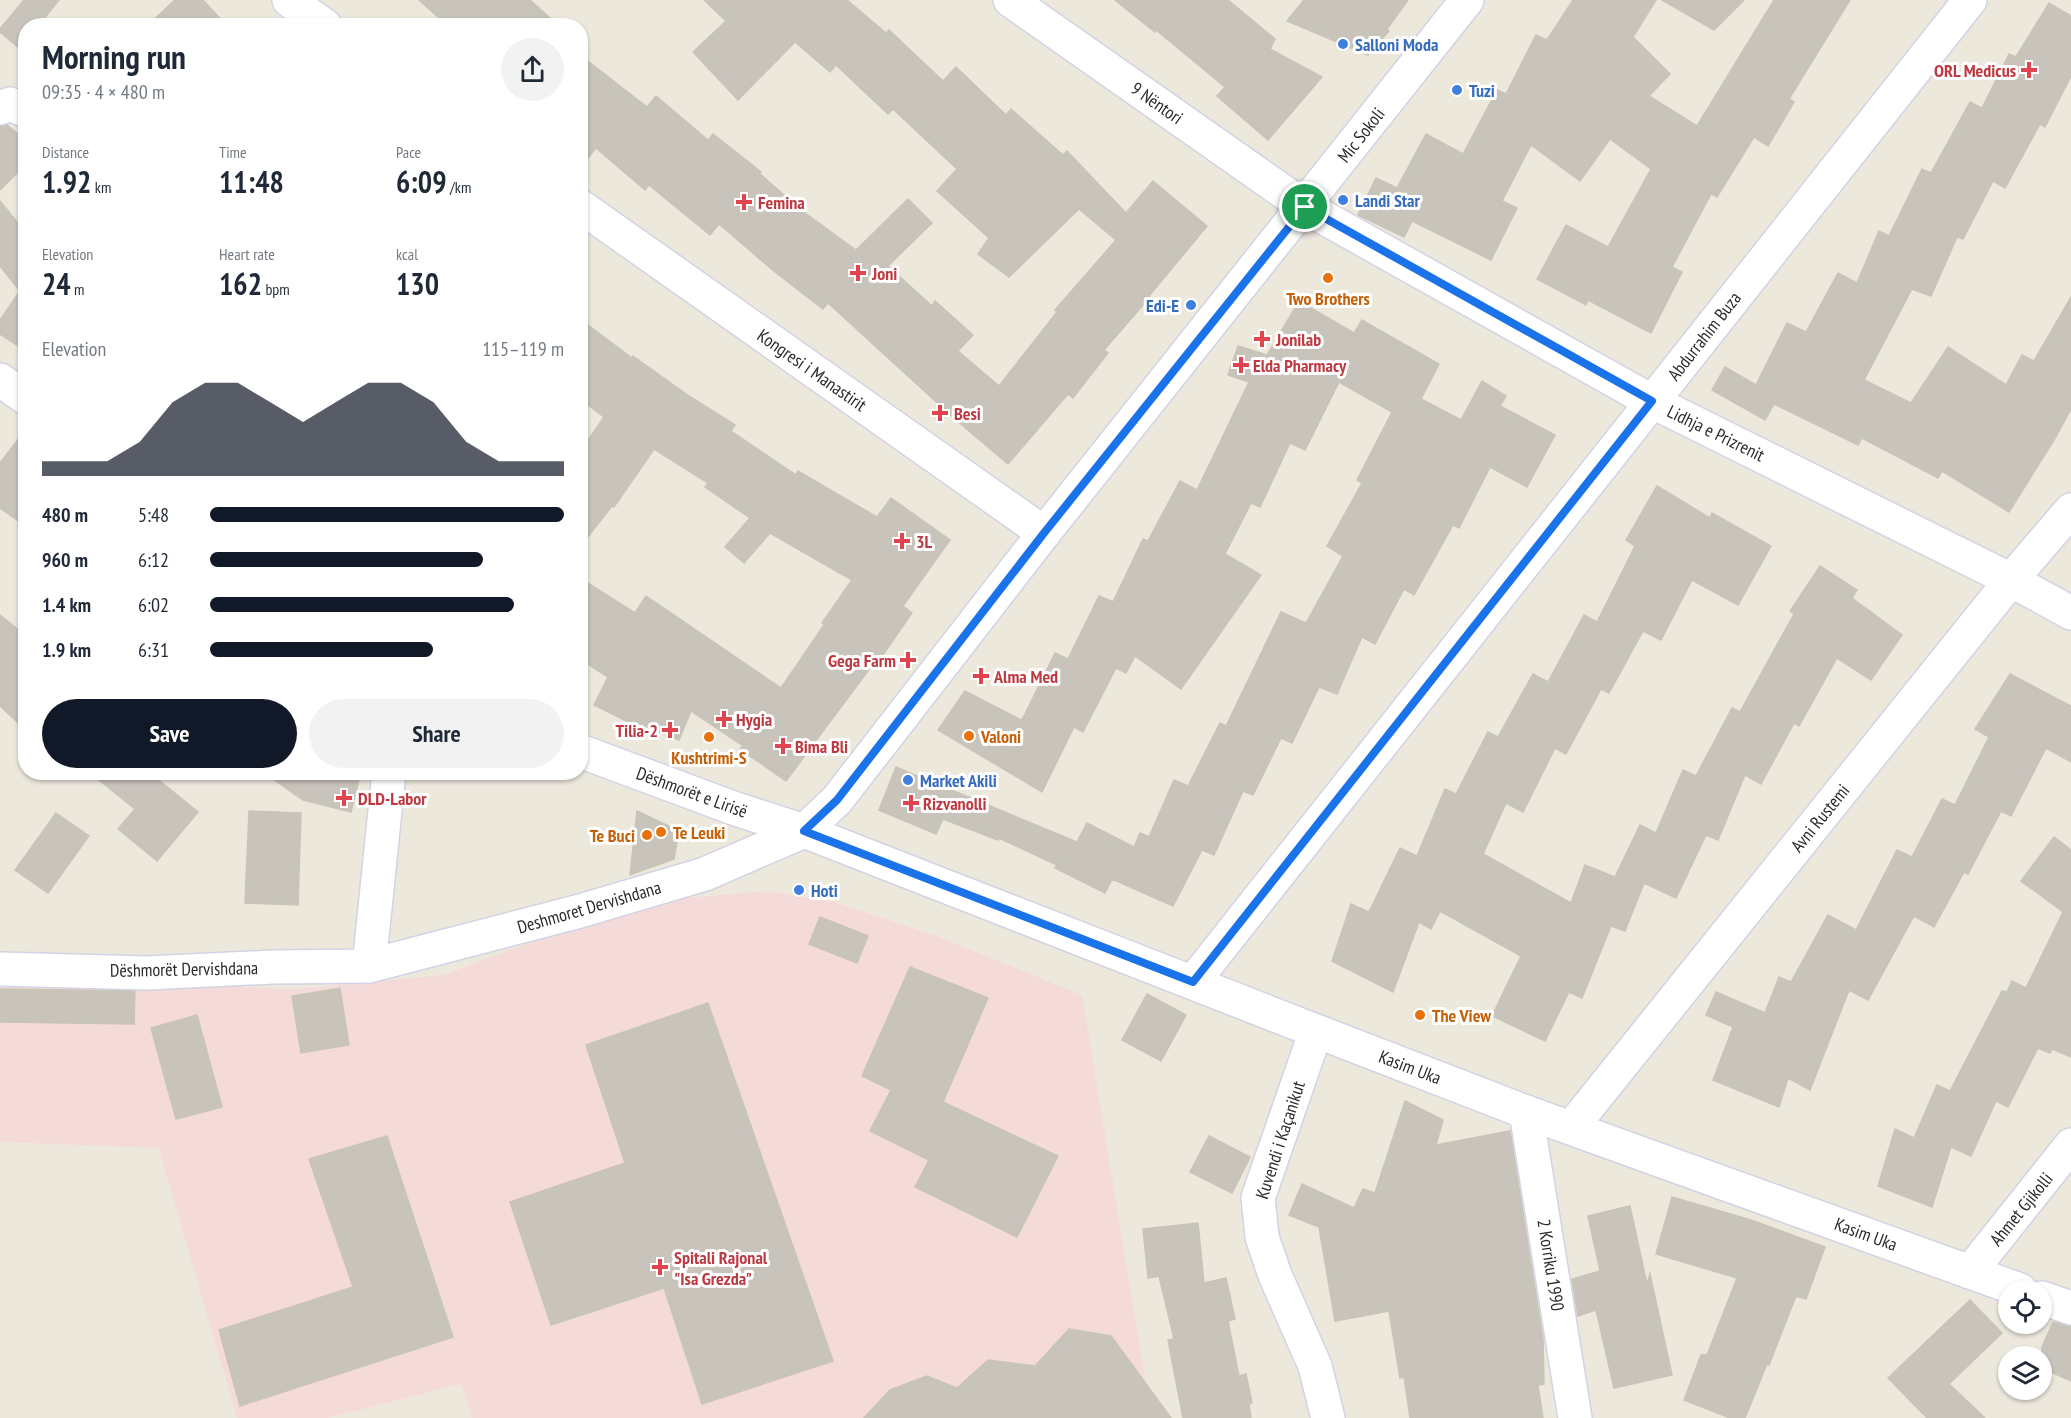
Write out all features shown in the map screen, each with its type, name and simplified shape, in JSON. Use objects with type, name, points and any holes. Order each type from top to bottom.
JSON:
[{"type":"street","points":[[289,0],[314,18]]},
{"type":"street","name":"9 Nëntori","points":[[1010,0],[1305,207]]},
{"type":"street","name":"Mic Sokoli","points":[[804,831],[837,800],[1044,533],[1467,0]]},
{"type":"street","name":"Abdurrahim Buza","points":[[1193,982],[1970,0]]},
{"type":"street","points":[[0,108],[10,104],[18,108]]},
{"type":"street","name":"Lidhja e Prizrenit","points":[[1305,207],[1652,401],[2010,580],[2071,613]]},
{"type":"street","name":"Kongresi i Manastirit","points":[[588,212],[1044,533]]},
{"type":"street","points":[[0,380],[18,392]]},
{"type":"street","name":"Avni Rustemi","points":[[1571,1128],[2010,580],[2071,510]]},
{"type":"street","name":"Dëshmorët e Lirisë","points":[[588,754],[733,808],[804,831]]},
{"type":"street","points":[[369,966],[388,780]]},
{"type":"street","name":"Kasim Uka","points":[[804,831],[1526,1112],[1998,1282]]},
{"type":"street","name":"Deshmoret Dervishdana","points":[[369,966],[580,911],[705,874],[804,831]]},
{"type":"street","name":"Dëshmorët Dervishdana","points":[[0,969],[146,973],[273,967],[369,966]]},
{"type":"street","name":"Kuvendi i Kaçanikut","points":[[1316,1032],[1258,1197],[1262,1237],[1275,1275],[1315,1366],[1328,1418]]},
{"type":"street","name":"2 Korriku 1990","points":[[1526,1112],[1575,1418]]},
{"type":"street","name":"Ahmet Gjikolli","points":[[1970,1272],[2071,1145]]},
{"type":"street","points":[[2052,1301],[2071,1308]]},
{"type":"shaded area","name":"Spitali Rajonal \"Isa Grezda\"","points":[[765,891],[835,902],[939,937],[1082,995],[1152,1418],[472,1418],[461,1384],[328,1418],[237,1418],[159,1150],[161,1148],[0,1142],[0,984],[173,985],[297,989],[444,975],[574,926],[687,898]]},
{"type":"building","points":[[24,0],[59,0],[44,18],[18,18],[18,47],[0,32]]},
{"type":"building","points":[[175,0],[203,0],[220,18],[156,18]]},
{"type":"building","points":[[419,0],[530,0],[550,18],[439,18]]},
{"type":"building","points":[[704,0],[847,0],[886,33],[889,30],[943,81],[956,67],[1006,115],[1011,109],[1063,155],[1067,151],[1126,213],[1153,181],[1207,226],[1104,350],[1108,353],[1073,398],[1068,394],[1008,464],[956,420],[828,303],[823,309],[719,224],[710,235],[649,185],[645,190],[596,148],[588,158],[588,61],[647,107],[656,96],[708,140],[713,134],[761,172],[760,174],[801,210],[856,250],[908,199],[932,223],[888,266],[932,306],[935,301],[973,335],[958,351],[999,386],[1057,312],[1055,310],[1116,240],[1079,209],[1009,277],[978,254],[989,238],[937,191],[957,169],[893,109],[888,114],[836,65],[830,72],[795,42],[738,100],[693,52],[726,21]]},
{"type":"building","points":[[1115,0],[1228,0],[1275,39],[1270,49],[1322,77],[1268,140],[1217,96],[1225,87],[1156,30],[1155,32]]},
{"type":"building","points":[[1304,0],[1408,0],[1387,29],[1389,31],[1368,55],[1287,21]]},
{"type":"building","points":[[1573,0],[1656,0],[1633,37],[1670,74],[1649,96],[1697,126],[1774,0],[1850,0],[1789,99],[1794,102],[1768,146],[1754,137],[1717,197],[1711,194],[1672,267],[1682,272],[1651,333],[1588,300],[1586,305],[1537,279],[1566,225],[1608,247],[1651,169],[1610,139],[1580,181],[1531,145],[1502,201],[1517,208],[1491,260],[1412,221],[1404,237],[1358,215],[1376,178],[1397,188],[1426,134],[1463,154],[1497,90],[1506,94],[1536,35],[1547,40]]},
{"type":"building","points":[[1662,0],[1744,0],[1714,30]]},
{"type":"building","points":[[2049,3],[2071,16],[2071,76],[2045,127],[2040,124],[2005,188],[1993,181],[1963,239],[1957,237],[1931,296],[1912,289],[1864,380],[1911,403],[1948,347],[2006,385],[2022,355],[2034,361],[2071,297],[2071,409],[2009,512],[1942,471],[1938,478],[1862,438],[1858,445],[1774,404],[1765,420],[1712,390],[1725,367],[1756,385],[1787,323],[1806,332],[1838,273],[1857,283],[1879,231],[1889,236],[1922,169],[1931,173],[1970,102],[1982,108],[2009,54],[2016,57]]},
{"type":"building","points":[[7,125],[18,134],[18,172],[0,190],[0,126]]},
{"type":"building","points":[[0,201],[18,223],[18,288],[0,266]]},
{"type":"building","points":[[18,294],[18,346],[0,334],[0,320]]},
{"type":"building","points":[[1299,301],[1354,333],[1362,320],[1439,364],[1421,399],[1461,420],[1482,381],[1506,396],[1500,406],[1555,435],[1527,487],[1490,467],[1459,528],[1453,525],[1414,595],[1404,589],[1375,644],[1362,637],[1337,694],[1319,687],[1292,743],[1281,738],[1253,795],[1243,791],[1214,855],[1202,850],[1173,906],[1112,879],[1105,893],[1055,868],[1057,865],[999,838],[998,840],[943,819],[936,834],[879,810],[896,767],[1077,842],[1087,823],[1134,847],[1140,833],[1149,837],[1174,780],[1188,786],[1220,723],[1226,726],[1281,612],[1306,623],[1343,556],[1327,546],[1362,483],[1357,480],[1392,412],[1339,382],[1305,450],[1290,443],[1260,507],[1251,503],[1225,554],[1261,575],[1181,689],[1135,656],[1126,673],[1116,668],[1083,732],[1074,727],[1042,792],[938,730],[965,691],[1021,720],[1023,718],[1055,653],[1068,659],[1099,596],[1113,602],[1143,539],[1148,541],[1180,481],[1197,490],[1249,382],[1228,375],[1238,346],[1267,355]]},
{"type":"building","points":[[588,325],[632,358],[633,356],[735,425],[731,431],[796,475],[798,471],[877,517],[891,498],[950,540],[903,606],[912,613],[878,662],[876,660],[786,781],[740,749],[743,746],[691,711],[679,740],[633,721],[632,724],[594,705],[608,677],[588,664],[588,583],[635,613],[646,596],[781,688],[852,580],[770,533],[744,563],[725,547],[750,518],[705,487],[708,483],[654,449],[614,507],[612,506],[588,537],[588,440],[604,417],[588,405]]},
{"type":"building","points":[[18,439],[18,520],[0,508],[0,463]]},
{"type":"building","points":[[1657,486],[1710,518],[1712,513],[1771,546],[1738,605],[1692,580],[1661,640],[1643,631],[1609,693],[1601,689],[1566,754],[1555,748],[1523,812],[1506,803],[1483,854],[1571,903],[1585,865],[1615,877],[1640,825],[1656,833],[1683,770],[1696,776],[1732,708],[1740,712],[1794,614],[1790,611],[1820,566],[1857,590],[1852,598],[1902,635],[1871,680],[1837,658],[1799,726],[1794,723],[1761,784],[1745,775],[1718,840],[1706,835],[1676,898],[1644,883],[1625,931],[1611,926],[1582,998],[1569,992],[1545,1041],[1492,1016],[1521,956],[1440,911],[1431,929],[1419,922],[1393,992],[1332,961],[1351,904],[1369,912],[1400,848],[1417,856],[1445,789],[1456,794],[1488,732],[1498,737],[1533,674],[1548,682],[1584,615],[1597,622],[1635,546],[1626,540]]},
{"type":"building","points":[[0,615],[18,630],[18,723],[0,706]]},
{"type":"building","points":[[2010,674],[2071,706],[2071,762],[2046,748],[2011,816],[2001,811],[1968,874],[1964,872],[1934,927],[1914,916],[1868,1000],[1849,990],[1810,1090],[1788,1078],[1779,1107],[1713,1080],[1733,1027],[1706,1015],[1716,992],[1765,1013],[1779,977],[1791,982],[1828,915],[1856,930],[1897,850],[1912,857],[1942,799],[1955,805],[1989,737],[1975,729]]},
{"type":"building","points":[[99,780],[159,780],[198,812],[157,861],[118,829],[135,809]]},
{"type":"building","points":[[274,780],[359,780],[351,812],[303,800]]},
{"type":"building","points":[[249,811],[301,813],[298,905],[245,903]]},
{"type":"building","points":[[637,811],[679,831],[674,859],[630,875]]},
{"type":"building","points":[[56,813],[89,836],[48,893],[15,870]]},
{"type":"building","points":[[2054,837],[2071,850],[2071,1057],[2052,1049],[2050,1053],[2038,1048],[2008,1107],[1996,1101],[1971,1156],[1951,1147],[1932,1207],[1878,1186],[1895,1129],[1914,1138],[1937,1085],[1950,1091],[2002,991],[2007,992],[2012,981],[2026,988],[2063,912],[2021,881]]},
{"type":"building","points":[[820,917],[868,936],[857,963],[809,944]]},
{"type":"building","points":[[910,967],[988,998],[943,1102],[1058,1156],[1017,1237],[915,1187],[929,1160],[870,1131],[891,1090],[862,1076]]},
{"type":"building","points":[[340,988],[349,1045],[301,1053],[292,996]]},
{"type":"building","points":[[0,989],[135,991],[134,1024],[0,1022]]},
{"type":"building","points":[[1147,994],[1186,1015],[1161,1061],[1122,1040]]},
{"type":"building","points":[[708,1003],[833,1361],[702,1404],[664,1288],[551,1325],[510,1202],[625,1163],[586,1045]]},
{"type":"building","points":[[197,1015],[222,1107],[176,1119],[151,1028]]},
{"type":"building","points":[[1405,1101],[1443,1120],[1436,1145],[1510,1131],[1543,1339],[1544,1384],[1538,1385],[1543,1418],[1410,1418],[1404,1377],[1400,1378],[1389,1311],[1335,1321],[1319,1227],[1289,1215],[1302,1184],[1354,1208],[1363,1189],[1375,1193]]},
{"type":"building","points":[[387,1136],[453,1337],[240,1406],[219,1330],[353,1287],[309,1159]]},
{"type":"building","points":[[1209,1136],[1250,1157],[1232,1193],[1190,1172]]},
{"type":"building","points":[[1672,1197],[1751,1220],[1825,1247],[1806,1299],[1796,1296],[1745,1418],[1730,1418],[1684,1400],[1701,1355],[1707,1355],[1737,1278],[1656,1254]]},
{"type":"building","points":[[1630,1206],[1647,1284],[1650,1274],[1672,1375],[1614,1388],[1596,1310],[1578,1316],[1572,1279],[1600,1271],[1588,1216]]},
{"type":"building","points":[[1198,1223],[1204,1283],[1226,1278],[1235,1319],[1228,1321],[1239,1376],[1246,1374],[1252,1403],[1249,1404],[1251,1418],[1183,1418],[1168,1340],[1174,1339],[1159,1276],[1148,1278],[1143,1229]]},
{"type":"building","points":[[1970,1300],[1998,1329],[1998,1334],[2001,1334],[1949,1384],[1985,1418],[1927,1418],[1888,1378]]},
{"type":"building","points":[[2053,1322],[2071,1326],[2071,1381],[2052,1372],[2052,1346],[2042,1346],[2048,1334],[2052,1334]]},
{"type":"building","points":[[1069,1329],[1111,1336],[1171,1418],[864,1418],[890,1390],[927,1376],[957,1388],[988,1360],[1035,1366]]},
{"type":"place","name":"Salloni Moda","points":[[1343,44]]},
{"type":"place","name":"ORL Medicus","points":[[2029,70]]},
{"type":"place","name":"Tuzi","points":[[1457,90]]},
{"type":"place","name":"Landi Star","points":[[1343,200]]},
{"type":"place","name":"Femina","points":[[744,202]]},
{"type":"place","name":"Joni","points":[[858,273]]},
{"type":"place","name":"Two Brothers","points":[[1328,278]]},
{"type":"place","name":"Edi-E","points":[[1191,305]]},
{"type":"place","name":"Jonilab","points":[[1262,339]]},
{"type":"place","name":"Elda Pharmacy","points":[[1241,365]]},
{"type":"place","name":"Besi","points":[[940,413]]},
{"type":"place","name":"3L","points":[[902,541]]},
{"type":"place","name":"Gega Farm","points":[[908,660]]},
{"type":"place","name":"Alma Med","points":[[981,676]]},
{"type":"place","name":"Hygia","points":[[724,719]]},
{"type":"place","name":"Tilia-2","points":[[670,730]]},
{"type":"place","name":"Valoni","points":[[969,736]]},
{"type":"place","name":"Kushtrimi-S","points":[[709,737]]},
{"type":"place","name":"Bima Bli","points":[[783,746]]},
{"type":"place","name":"Market Akili","points":[[908,780]]},
{"type":"place","name":"DLD-Labor","points":[[344,798]]},
{"type":"place","name":"Rizvanolli","points":[[911,803]]},
{"type":"place","name":"Te Leuki","points":[[661,832]]},
{"type":"place","name":"Te Buci","points":[[647,835]]},
{"type":"place","name":"Hoti","points":[[799,890]]},
{"type":"place","name":"The View","points":[[1420,1015]]},
{"type":"place","name":"Spitali Rajonal \"Isa Grezda\"","points":[[660,1267]]},
{"type":"route","points":[[1305,207],[1652,401],[1193,982],[804,831],[837,800],[1044,533],[1305,207]]}]
